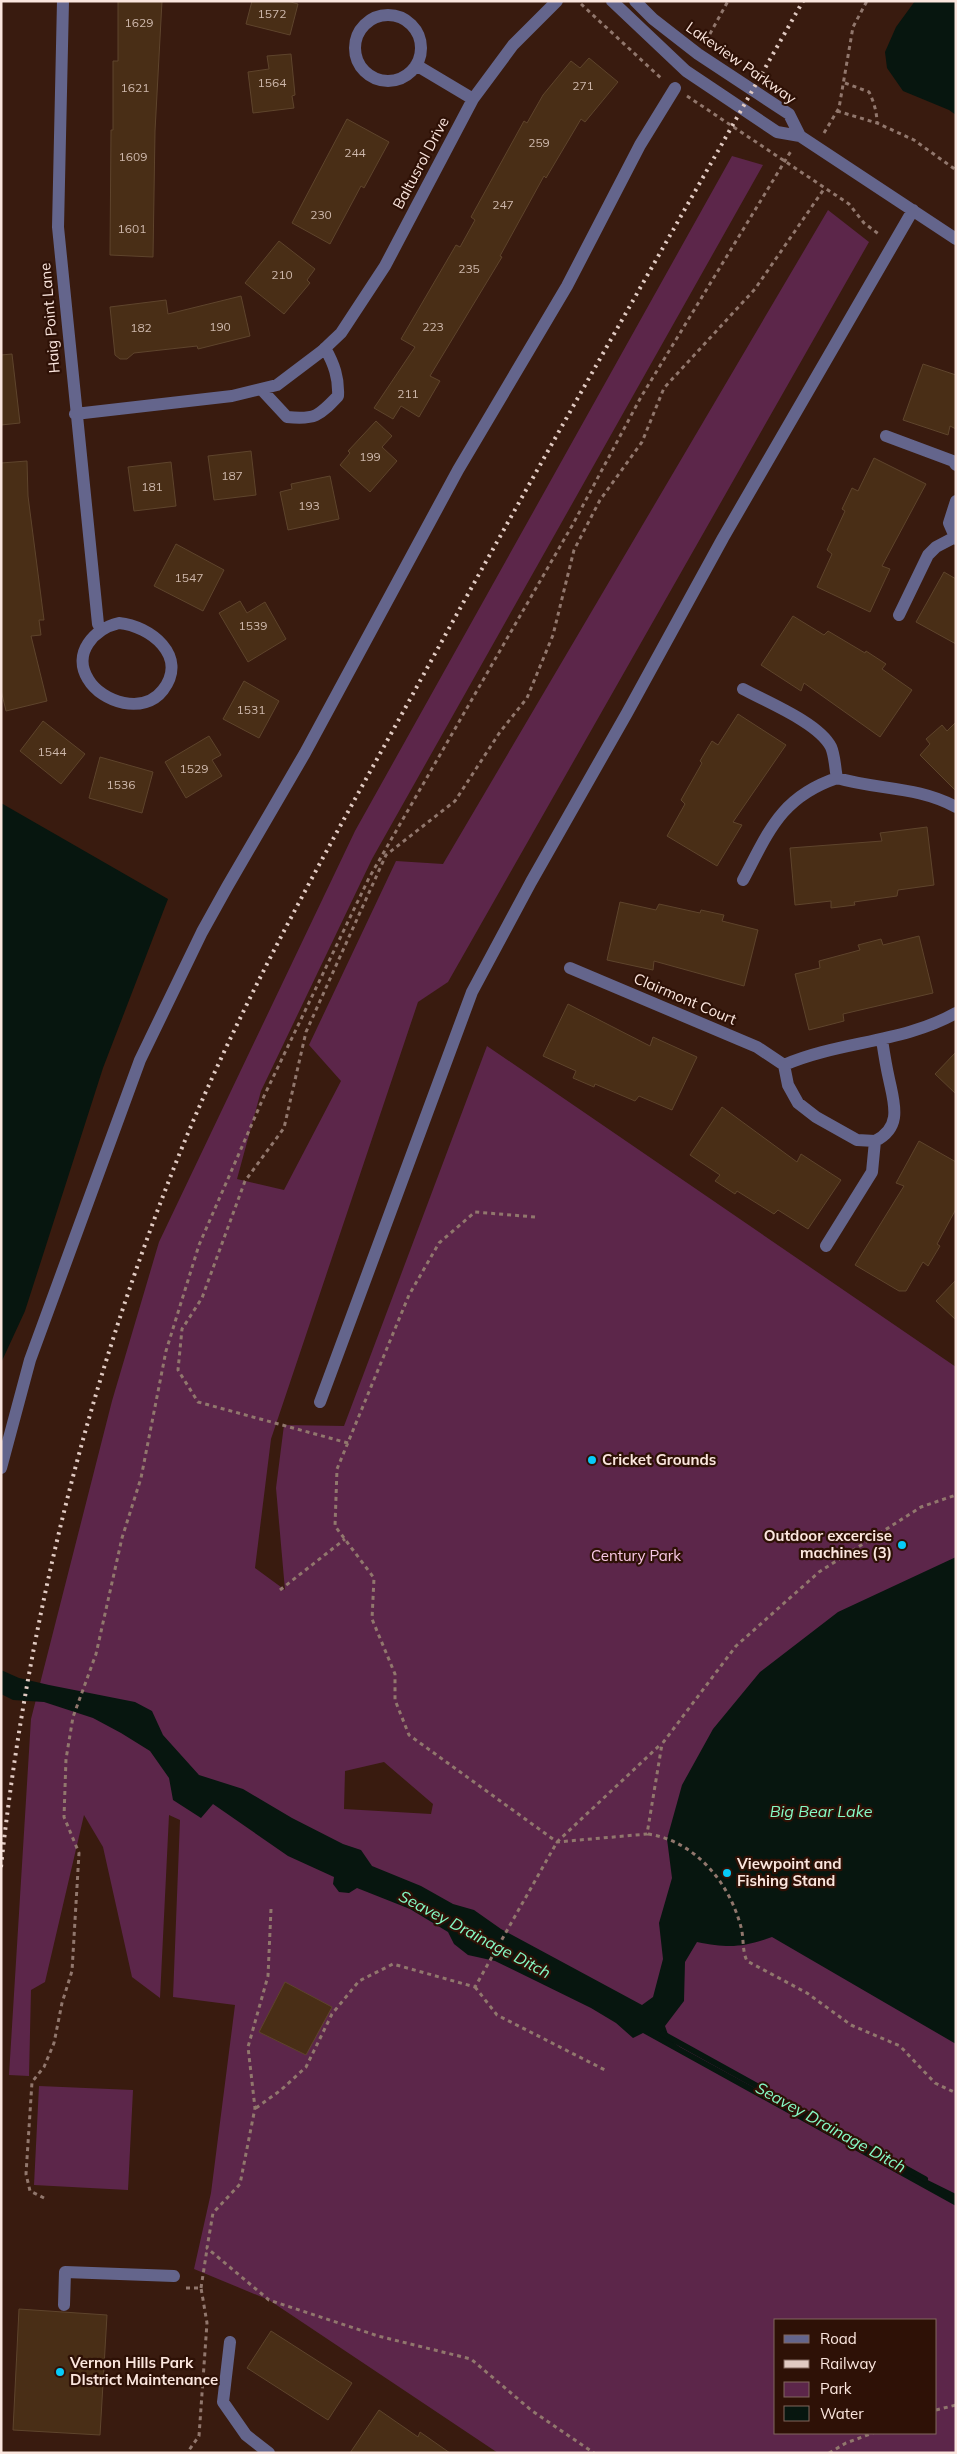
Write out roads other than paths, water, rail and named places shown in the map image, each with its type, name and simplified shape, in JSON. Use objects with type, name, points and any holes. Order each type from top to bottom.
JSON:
[{"type":"street","name":"Haig Point Lane","points":[[63,1],[58,227],[75,414],[98,624],[101,629]]},
{"type":"street","name":"Baltusrol Drive","points":[[75,414],[232,396],[277,385],[325,348],[341,333],[385,266],[473,99],[513,45],[557,1]]},
{"type":"street","name":"Lakeview Parkway","points":[[612,1],[686,71],[777,132],[800,136],[956,239]]},
{"type":"street","name":"Lakeview Parkway","points":[[635,1],[653,19],[698,54],[789,114],[800,136]]},
{"type":"street","points":[[385,15],[396,16],[407,21],[415,29],[420,39],[421,49],[416,65],[406,76],[396,81],[385,82],[375,80],[359,66],[355,55],[354,44],[358,33],[365,24],[374,18],[385,15]]},
{"type":"street","points":[[416,65],[473,99]]},
{"type":"street","points":[[1,1468],[30,1360],[140,1060],[219,902],[305,754],[458,470],[567,286],[640,144],[675,88]]},
{"type":"street","points":[[320,1402],[472,992],[531,882],[628,713],[724,538],[913,210]]},
{"type":"street","points":[[261,389],[287,418],[308,419],[324,411],[338,396],[339,383],[334,364],[325,348]]},
{"type":"street","points":[[886,436],[953,461],[956,465]]},
{"type":"street","points":[[900,615],[928,555],[936,547],[955,538],[948,523],[956,501]]},
{"type":"street","points":[[118,623],[131,624],[154,636],[163,644],[170,661],[168,679],[163,690],[154,698],[143,703],[131,705],[118,702],[95,689],[83,667],[84,654],[88,642],[101,629],[118,623]]},
{"type":"street","points":[[743,689],[820,734],[832,749],[837,778]]},
{"type":"street","points":[[743,880],[769,833],[787,806],[813,786],[837,778],[854,783],[916,791],[936,796],[956,807]]},
{"type":"street","name":"Clairmont Court","points":[[570,968],[757,1047],[784,1065]]},
{"type":"street","points":[[882,1040],[896,1114],[892,1127],[883,1137],[875,1140],[857,1140],[816,1117],[798,1103],[788,1085],[784,1065],[808,1055],[882,1040],[942,1021],[956,1013]]},
{"type":"street","points":[[826,1246],[872,1172],[875,1140]]},
{"type":"street","points":[[64,2305],[65,2272],[174,2276]]},
{"type":"street","points":[[230,2342],[222,2402],[246,2435],[269,2453]]},
{"type":"water","points":[[915,1],[956,1],[956,115],[949,110],[903,91],[887,68],[885,52],[896,27]]},
{"type":"water","points":[[1,803],[168,899],[103,1068],[25,1311],[1,1363]]},
{"type":"water","name":"Big Bear Lake","points":[[956,1557],[956,2044],[772,1937],[735,1946],[697,1942],[685,1962],[684,2001],[665,2026],[670,2040],[680,2047],[883,2158],[956,2194],[956,2206],[643,2033],[633,2038],[616,2023],[591,2008],[495,1961],[468,1955],[454,1944],[448,1932],[410,1909],[357,1888],[349,1893],[339,1892],[333,1884],[334,1877],[288,1856],[213,1804],[201,1818],[173,1800],[169,1778],[150,1751],[121,1733],[93,1718],[44,1702],[13,1700],[1,1694],[1,1670],[19,1678],[135,1702],[152,1711],[163,1735],[199,1775],[243,1789],[292,1818],[343,1844],[361,1850],[372,1866],[421,1886],[453,1904],[474,1910],[501,1929],[642,2005],[653,1997],[663,1959],[659,1923],[672,1878],[667,1839],[682,1785],[713,1729],[760,1672],[838,1612]]},
{"type":"waterway","name":"Seavey Drainage Ditch","points":[[663,2034],[925,2179]]},
{"type":"railway","points":[[1,1867],[12,1776],[27,1686],[44,1597],[65,1508],[115,1332],[177,1160],[202,1100],[258,981],[351,807],[510,518],[803,1]]},
{"type":"place","name":"Cricket Grounds","points":[[592,1460]]},
{"type":"place","name":"Outdoor excercise machines (3)","points":[[902,1545]]},
{"type":"place","name":"Viewpoint and Fishing Stand","points":[[727,1873]]},
{"type":"place","name":"Vernon Hills Park DIstrict Maintenance","points":[[60,2372]]},
{"type":"park label","name":"Century Park","points":[[636,1556]]}]
